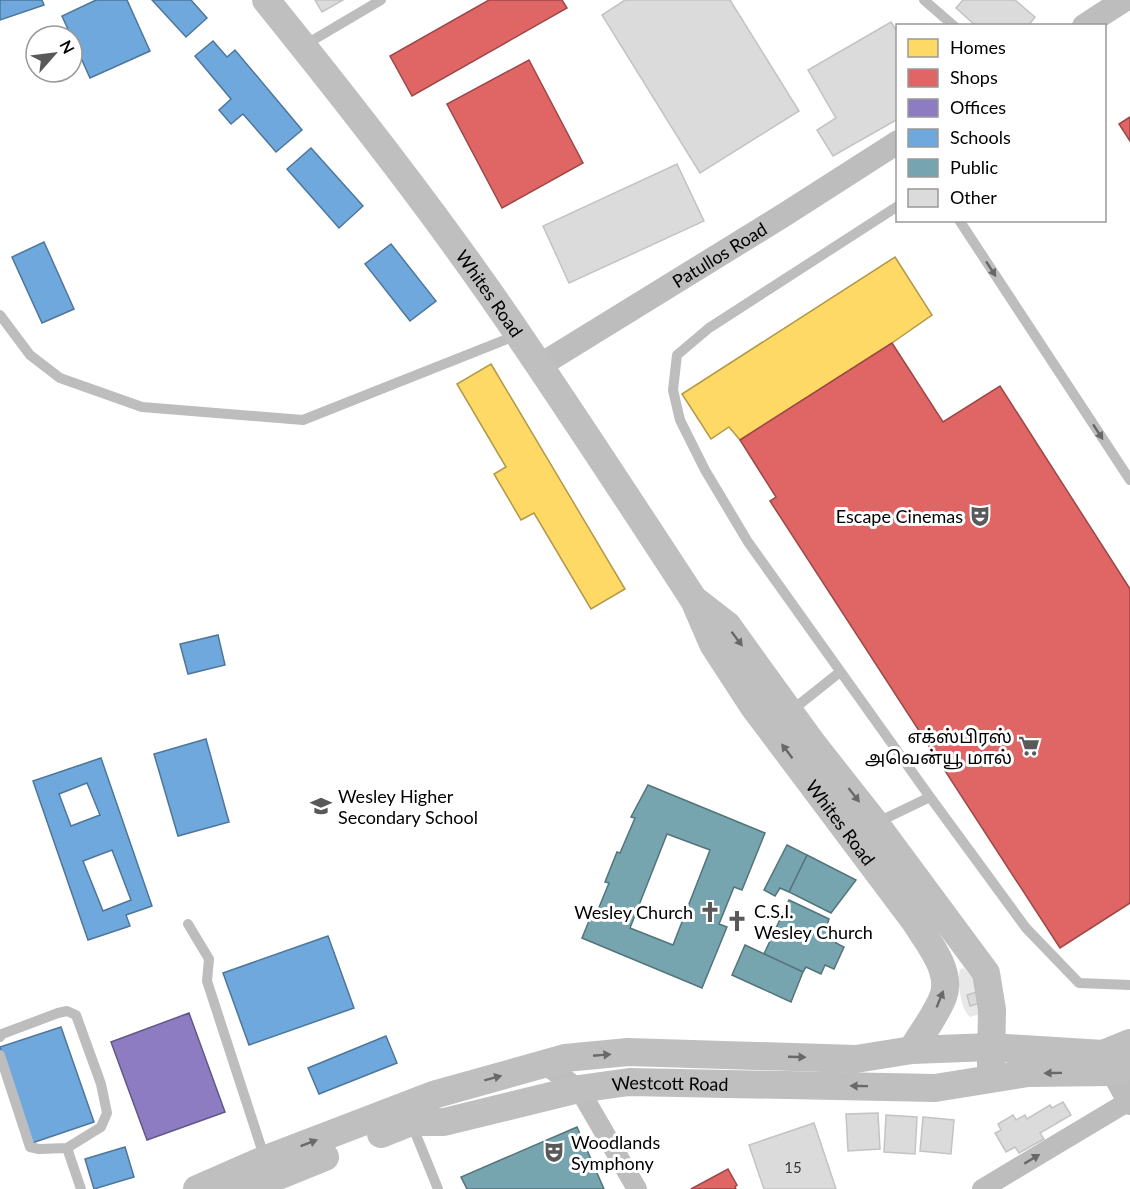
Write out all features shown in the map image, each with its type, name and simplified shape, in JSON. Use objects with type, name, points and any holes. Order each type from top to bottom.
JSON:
[{"type":"main road","name":"Whites Road","points":[[266,0],[411,187],[518,334],[694,600],[713,644],[754,707],[914,920],[935,953],[944,974],[944,995],[912,1050]]},
{"type":"main road","name":"Whites Road","points":[[694,600],[727,625],[986,973],[992,1010],[991,1047]]},
{"type":"main road","points":[[1115,1064],[1130,1043]]},
{"type":"main road","name":"Westcott Road","points":[[196,1189],[266,1159],[433,1095],[565,1058],[628,1052],[856,1059],[912,1050],[991,1047],[1115,1064]]},
{"type":"main road","points":[[991,1047],[992,1080]]},
{"type":"main road","name":"Westcott Road","points":[[246,1189],[411,1122],[444,1122],[579,1089],[629,1082],[935,1088],[1115,1064]]},
{"type":"street","points":[[1087,24],[1115,2]]},
{"type":"street","name":"Patullos Road","points":[[539,366],[784,215],[896,143]]},
{"type":"street","points":[[544,1064],[579,1089],[637,1189]]},
{"type":"street","points":[[991,1187],[1129,1102],[1115,1064]]},
{"type":"lane","points":[[303,46],[381,0]]},
{"type":"lane","points":[[924,0],[952,24]]},
{"type":"lane","points":[[896,207],[709,328],[677,355],[673,390],[680,420],[705,470],[748,542],[1026,927],[1079,983],[1130,985]]},
{"type":"lane","points":[[960,222],[1130,480]]},
{"type":"lane","points":[[0,315],[30,355],[60,378],[142,407],[303,420],[518,334]]},
{"type":"lane","points":[[791,711],[840,672]]},
{"type":"lane","points":[[876,823],[930,797]]},
{"type":"lane","points":[[188,924],[209,959],[207,981],[266,1159]]},
{"type":"lane","points":[[0,1037],[2,1034],[58,1013],[67,1011],[76,1014],[101,1084],[107,1113],[101,1127],[67,1149],[30,1147],[0,1055]]},
{"type":"lane","points":[[411,1122],[438,1189]]},
{"type":"lane","points":[[67,1149],[81,1189]]},
{"type":"shaded area","points":[[964,968],[990,999],[983,1013],[970,1017],[964,1008],[959,987],[960,969]]},
{"type":"building: Homes","points":[[895,257],[932,315],[740,440],[729,427],[711,439],[682,394]]},
{"type":"building: Homes","points":[[491,364],[625,589],[591,609],[534,513],[521,520],[494,474],[506,467],[457,384]]},
{"type":"building: Shops","points":[[489,0],[562,0],[567,8],[412,96],[390,56]]},
{"type":"building: Shops","points":[[529,60],[583,163],[502,208],[447,104]]},
{"type":"building: Shops","points":[[1130,117],[1130,141],[1119,124]]},
{"type":"building: Shops","name":"எக்ஸ்பிரஸ் அவென்யூ மால்","points":[[892,343],[943,422],[1000,386],[1130,589],[1130,903],[1060,948],[770,501],[776,497],[740,440]]},
{"type":"building: Shops","points":[[728,1169],[737,1185],[736,1189],[691,1189]]},
{"type":"building: Offices","points":[[189,1013],[225,1112],[147,1140],[111,1042]]},
{"type":"building: Schools","points":[[0,0],[42,0],[44,5],[0,20]]},
{"type":"building: Schools","points":[[96,0],[127,0],[150,51],[90,78],[84,65],[84,24],[66,24],[62,16]]},
{"type":"building: Schools","points":[[152,0],[191,0],[207,18],[186,37]]},
{"type":"building: Schools","points":[[213,41],[227,57],[235,50],[302,130],[276,152],[243,114],[231,124],[219,110],[231,99],[195,56]]},
{"type":"building: Schools","points":[[311,148],[363,206],[339,228],[287,169]]},
{"type":"building: Schools","points":[[44,242],[74,309],[42,323],[12,257]]},
{"type":"building: Schools","points":[[391,244],[436,301],[410,321],[365,264]]},
{"type":"building: Schools","points":[[218,635],[225,665],[188,674],[180,644]]},
{"type":"building: Schools","points":[[206,739],[229,822],[178,836],[154,754]]},
{"type":"building: Schools","points":[[101,758],[152,906],[126,915],[130,926],[88,940],[33,781]],"holes":[[[87,783],[100,815],[71,826],[59,794]],[[112,850],[131,900],[103,911],[83,861]]]},
{"type":"building: Schools","points":[[328,936],[354,1008],[249,1045],[223,973]]},
{"type":"building: Schools","points":[[61,1027],[94,1122],[32,1143],[0,1047]]},
{"type":"building: Schools","points":[[386,1036],[397,1063],[319,1094],[308,1068]]},
{"type":"building: Schools","points":[[125,1147],[134,1177],[94,1189],[85,1159]]},
{"type":"building: Public","points":[[648,785],[765,833],[742,890],[734,887],[719,924],[727,927],[702,988],[582,938],[591,916],[595,917],[609,883],[605,882],[617,852],[620,853],[635,818],[631,817]],"holes":[[[667,834],[710,850],[673,945],[630,928]]]},
{"type":"building: Public","points":[[787,845],[807,855],[789,892],[780,888],[775,896],[764,890]]},
{"type":"building: Public","points":[[807,855],[856,880],[831,913],[789,892]]},
{"type":"building: Public","points":[[789,900],[829,919],[827,925],[841,932],[836,943],[844,947],[834,969],[825,965],[821,974],[806,967],[803,972],[764,954]]},
{"type":"building: Public","points":[[745,945],[803,972],[791,1002],[732,975]]},
{"type":"building: Public","name":"Woodlands Symphony","points":[[577,1127],[604,1189],[467,1189],[461,1177]]},
{"type":"building: Other","points":[[315,0],[343,0],[322,12]]},
{"type":"building: Other","points":[[625,0],[730,0],[799,111],[700,173],[602,15]]},
{"type":"building: Other","points":[[963,0],[1015,0],[1035,17],[1030,24],[974,24],[956,8]]},
{"type":"building: Other","points":[[891,22],[896,30],[896,120],[833,156],[817,130],[836,118],[808,70]]},
{"type":"building: Other","points":[[677,164],[704,221],[569,283],[543,226]]},
{"type":"building: Other","points":[[977,992],[980,1003],[970,1006],[967,995]]},
{"type":"building: Other","points":[[1063,1102],[1071,1115],[1040,1133],[1044,1139],[1019,1153],[1015,1147],[1006,1152],[995,1133],[1001,1130],[998,1124],[1013,1115],[1016,1120],[1025,1115],[1027,1119],[1050,1105],[1052,1108]]},
{"type":"building: Other","points":[[878,1113],[880,1149],[848,1151],[846,1114]]},
{"type":"building: Other","points":[[886,1115],[917,1117],[915,1154],[884,1152]]},
{"type":"building: Other","points":[[923,1117],[954,1120],[951,1154],[920,1151]]},
{"type":"building: Other","points":[[814,1123],[836,1189],[764,1189],[749,1145]]},
{"type":"place","name":"Escape Cinemas","points":[[980,516]]},
{"type":"place","name":"எக்ஸ்பிரஸ் அவென்யூ மால்","points":[[1029,746]]},
{"type":"place","name":"Wesley Higher Secondary School","points":[[321,806]]},
{"type":"place","name":"Wesley Church","points":[[710,912]]},
{"type":"place","name":"C.S.I. Wesley Church","points":[[737,921]]},
{"type":"place","name":"Woodlands Symphony","points":[[554,1152]]}]
